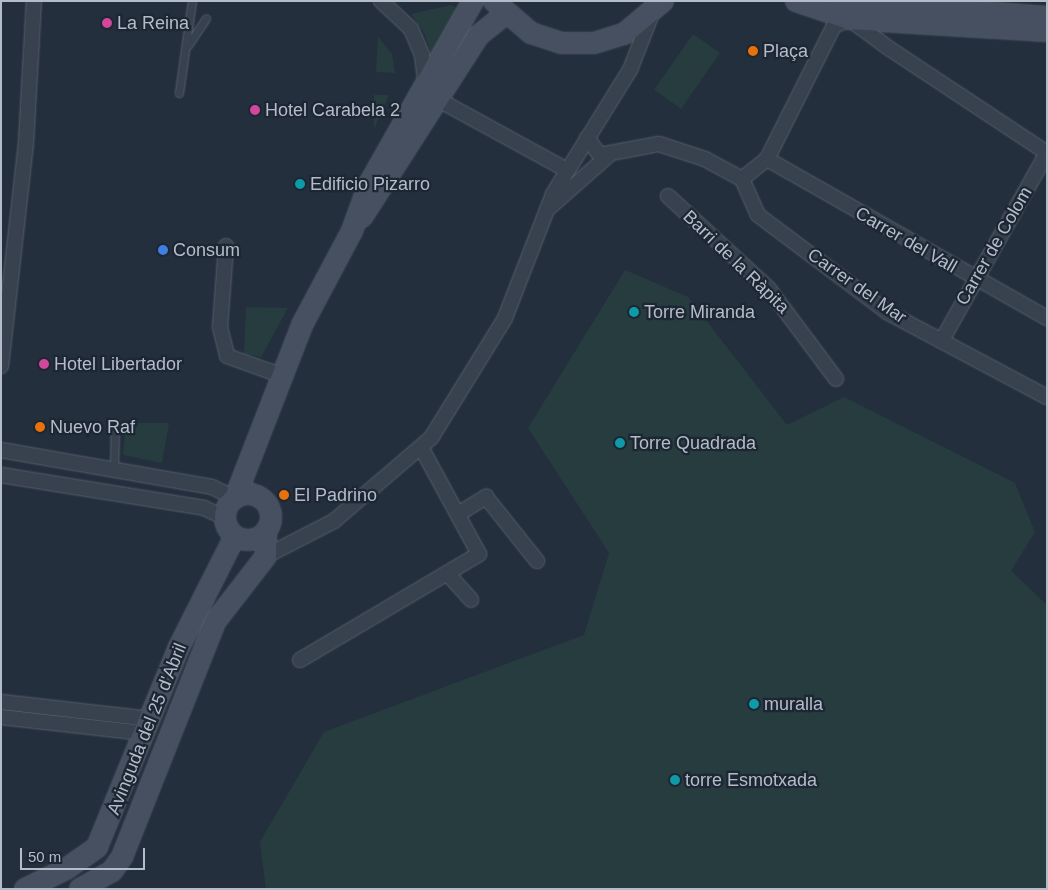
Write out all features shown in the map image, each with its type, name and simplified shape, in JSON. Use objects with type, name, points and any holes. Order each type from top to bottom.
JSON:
[{"type":"street","points":[[1,366],[26,144],[34,1]]},
{"type":"street","points":[[381,1],[411,29],[422,55],[425,80]]},
{"type":"street","points":[[225,518],[252,461],[302,325],[352,231],[368,184],[425,80],[474,1]]},
{"type":"street","points":[[796,1],[849,20],[1047,153]]},
{"type":"street","points":[[836,1],[1047,17]]},
{"type":"street","points":[[352,231],[383,191],[478,36],[499,8],[530,33],[561,43],[594,43],[624,34],[657,8]]},
{"type":"street","name":"Avinguda del 25 d'Abril","points":[[80,889],[112,871],[122,857],[215,622],[266,556],[334,521],[422,449],[505,318],[548,208],[567,170],[630,70],[657,8]]},
{"type":"street","points":[[587,138],[600,155],[609,155],[659,144],[705,158],[742,179],[767,159],[834,26],[849,20],[1047,31]]},
{"type":"street","points":[[439,100],[567,170]]},
{"type":"street","name":"Carrer de Colom","points":[[942,340],[973,280],[1047,153]]},
{"type":"street","name":"Avinguda del 25 d'Abril","points":[[548,208],[609,155]]},
{"type":"street","name":"Carrer del Vall","points":[[767,159],[973,280],[1047,318]]},
{"type":"street","name":"Carrer del Mar","points":[[742,179],[758,215],[887,312],[1047,397]]},
{"type":"street","name":"Barri de la Ràpita","points":[[668,196],[769,289],[836,379]]},
{"type":"street","points":[[226,246],[220,327],[227,356],[283,376]]},
{"type":"street","points":[[300,660],[479,554],[460,513],[422,449]]},
{"type":"street","points":[[1,450],[212,487],[235,498],[250,494],[260,497]]},
{"type":"street","points":[[252,461],[260,497],[271,517],[266,532],[266,556]]},
{"type":"street","points":[[1,475],[204,508],[225,518],[235,536],[251,540],[266,532]]},
{"type":"street","points":[[460,513],[486,497],[537,561]]},
{"type":"street","name":"Avinguda del 25 d'Abril","points":[[25,889],[66,869],[98,847],[179,647],[235,536]]},
{"type":"street","points":[[447,573],[471,600]]},
{"type":"street","points":[[1,702],[147,726]]},
{"type":"street","points":[[1,717],[147,726]]},
{"type":"lane","points":[[178,93],[192,1]]},
{"type":"lane","points":[[186,48],[206,18]]},
{"type":"lane","points":[[114,471],[115,423]]},
{"type":"green space","points":[[451,5],[461,10],[432,56],[424,32],[411,14]]},
{"type":"green space","points":[[693,34],[720,53],[681,109],[654,90]]},
{"type":"green space","points":[[378,37],[392,54],[395,73],[376,72]]},
{"type":"green space","points":[[374,95],[389,95],[374,129]]},
{"type":"green space","points":[[625,270],[688,297],[787,425],[844,397],[1015,483],[1035,532],[1011,571],[1047,605],[1047,889],[266,889],[260,842],[324,732],[584,635],[609,553],[528,428]]},
{"type":"green space","points":[[246,307],[288,308],[261,357],[244,354]]},
{"type":"green space","points":[[126,423],[169,423],[162,463],[123,455]]},
{"type":"place","name":"La Reina","points":[[107,23]]},
{"type":"place","name":"Plaça","points":[[753,51]]},
{"type":"place","name":"Hotel Carabela 2","points":[[255,110]]},
{"type":"place","name":"Edificio Pizarro","points":[[300,184]]},
{"type":"place","name":"Consum","points":[[163,250]]},
{"type":"place","name":"Torre Miranda","points":[[634,312]]},
{"type":"place","name":"Hotel Libertador","points":[[44,364]]},
{"type":"place","name":"Nuevo Raf","points":[[40,427]]},
{"type":"place","name":"Torre Quadrada","points":[[620,443]]},
{"type":"place","name":"El Padrino","points":[[284,495]]},
{"type":"place","name":"muralla","points":[[754,704]]},
{"type":"place","name":"torre Esmotxada","points":[[675,780]]}]
